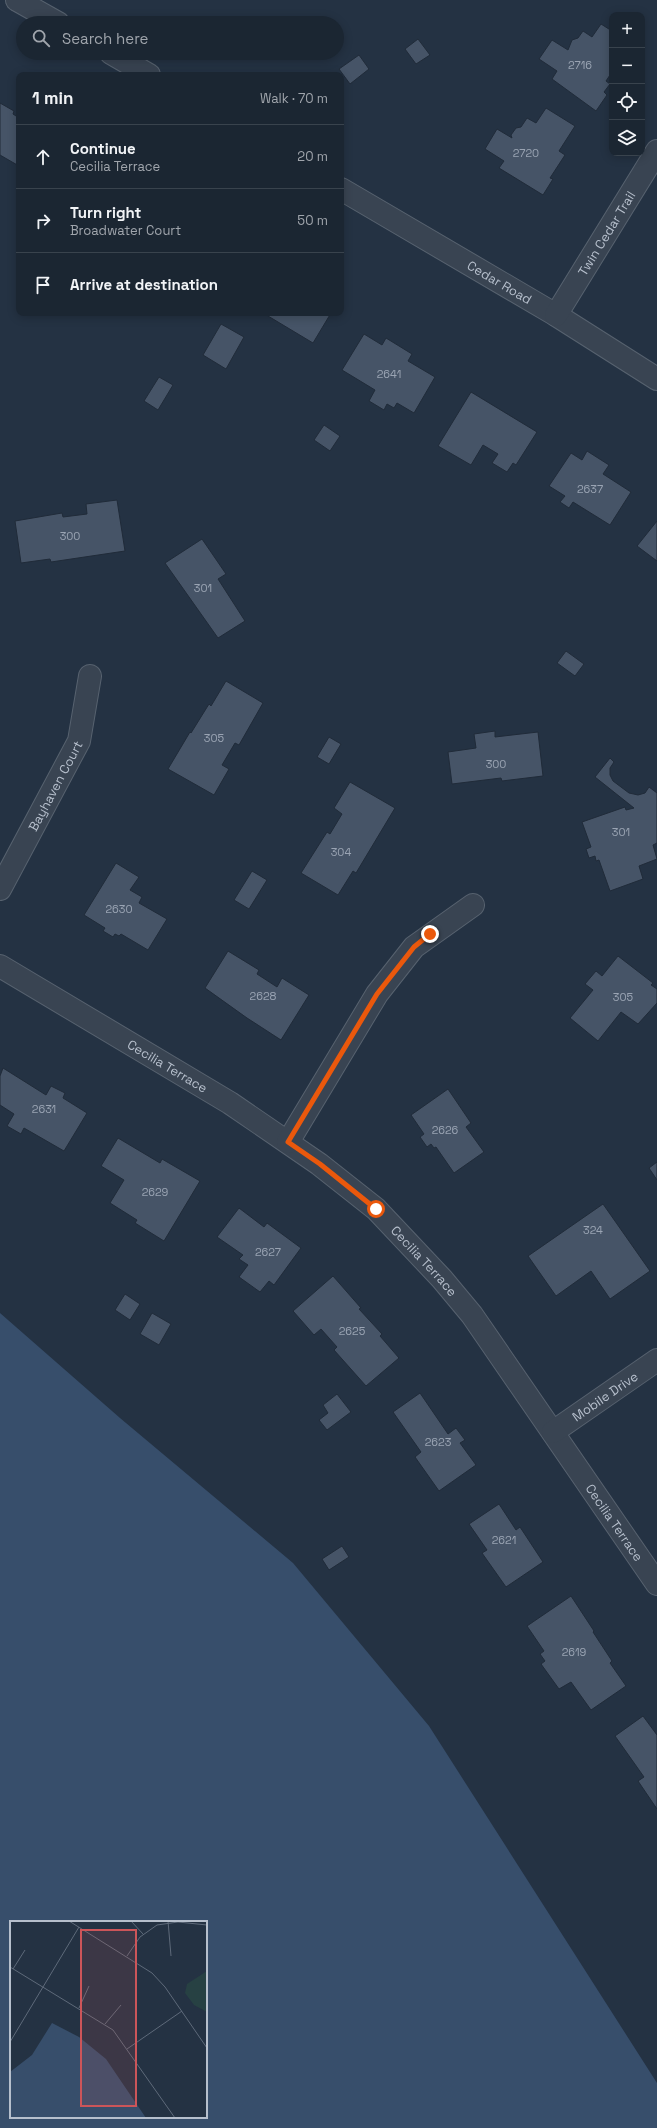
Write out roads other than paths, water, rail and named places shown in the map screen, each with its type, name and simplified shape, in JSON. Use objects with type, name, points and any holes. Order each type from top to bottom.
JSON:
[{"type":"street","points":[[17,0],[46,16]]},
{"type":"street","points":[[123,60],[144,72]]},
{"type":"street","name":"Twin Cedar Trail","points":[[556,316],[657,151]]},
{"type":"street","name":"Cedar Road","points":[[344,191],[556,316],[657,379]]},
{"type":"street","name":"Bayhaven Court","points":[[0,888],[79,740],[90,676]]},
{"type":"street","points":[[288,1142],[377,994],[414,947],[473,905]]},
{"type":"street","name":"Cecilia Terrace","points":[[0,966],[223,1099],[320,1164],[376,1209],[442,1279],[472,1315],[657,1584]]},
{"type":"street","name":"Mobile Drive","points":[[553,1432],[657,1360]]},
{"type":"water","points":[[0,1313],[120,1418],[293,1563],[429,1726],[657,2083],[657,2128],[0,2128]]}]
